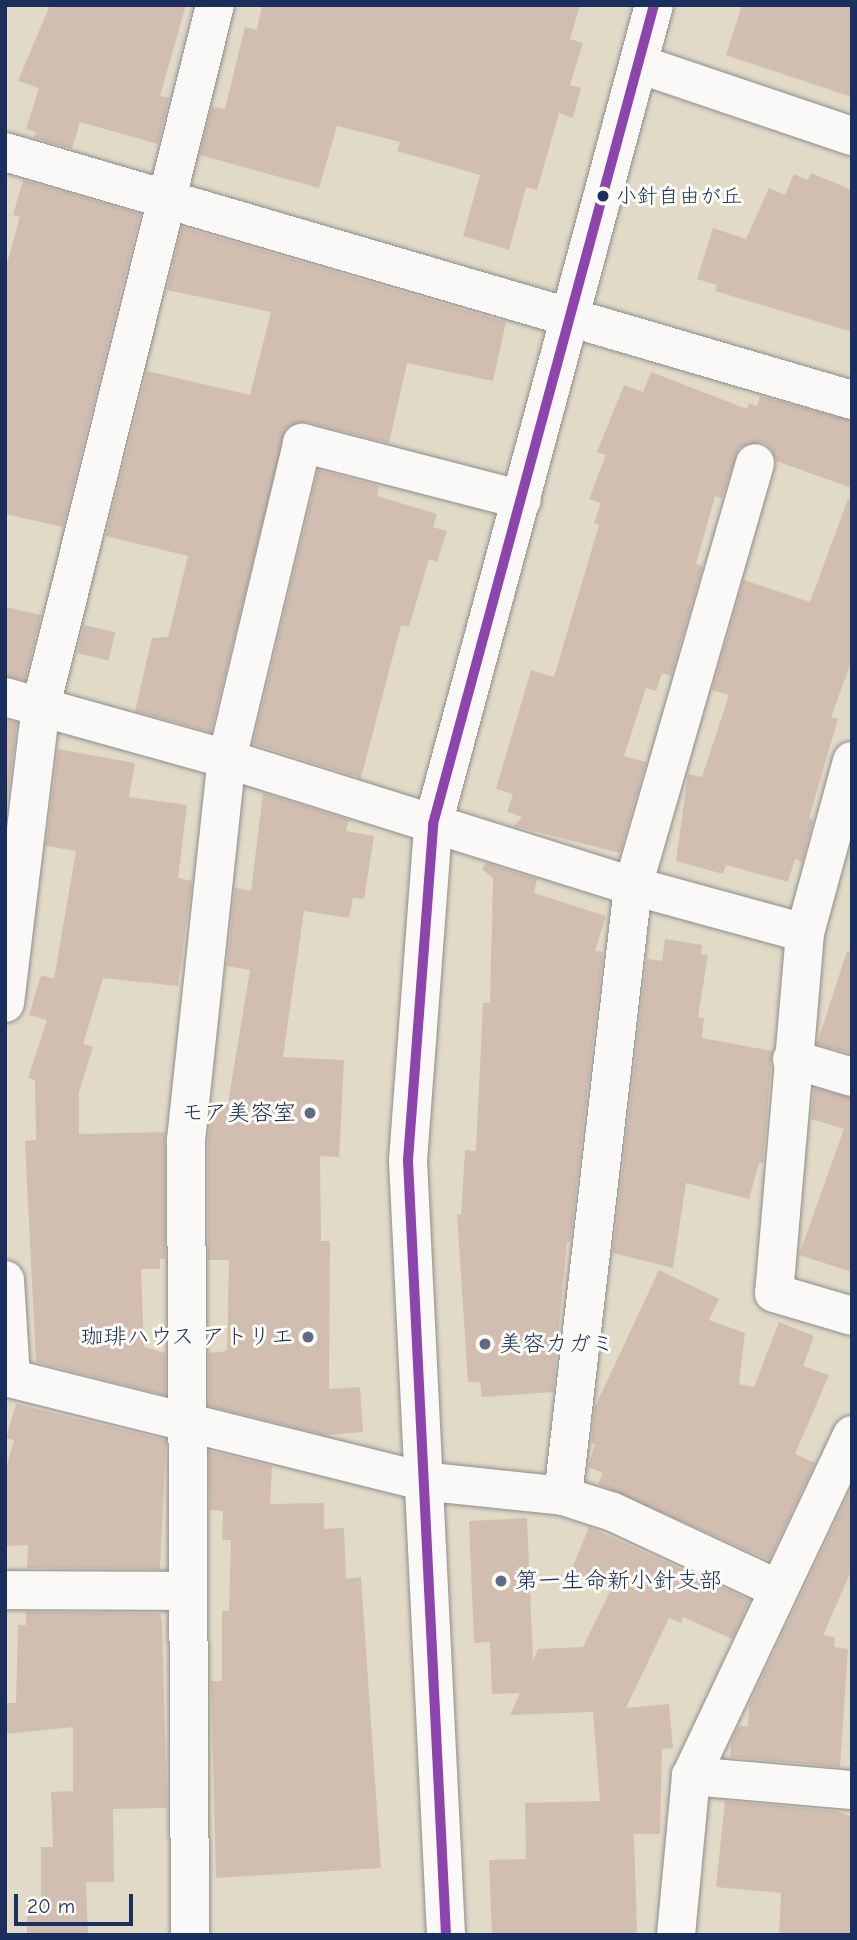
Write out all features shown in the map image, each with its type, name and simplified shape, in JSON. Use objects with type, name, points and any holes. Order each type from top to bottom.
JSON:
[{"type":"street","points":[[5,1003],[23,702],[165,195],[215,5]]},
{"type":"street","points":[[446,1935],[421,1481],[408,1160],[433,824],[654,5]]},
{"type":"street","points":[[639,64],[852,136]]},
{"type":"street","points":[[5,152],[165,195],[852,400]]},
{"type":"street","points":[[190,1935],[186,1140],[227,759],[302,443],[522,500]]},
{"type":"street","points":[[563,1496],[633,886],[755,463]]},
{"type":"street","points":[[23,702],[227,759],[633,886],[805,933]]},
{"type":"street","points":[[852,761],[805,933],[792,1059],[774,1293],[852,1316]]},
{"type":"street","points":[[792,1059],[852,1077]]},
{"type":"street","points":[[5,1280],[8,1377],[421,1481],[563,1496],[613,1512],[776,1588]]},
{"type":"street","points":[[677,1935],[691,1776],[776,1588],[852,1435]]},
{"type":"street","points":[[5,1590],[187,1591]]},
{"type":"street","points":[[691,1776],[852,1790]]},
{"type":"building","points":[[50,5],[186,5],[160,96],[169,98],[158,144],[80,122],[72,149],[34,138],[36,132],[26,129],[39,88],[18,81]]},
{"type":"building","points":[[262,5],[580,5],[570,39],[583,43],[570,85],[581,88],[573,118],[559,113],[537,190],[526,187],[509,250],[463,236],[480,175],[397,151],[400,142],[337,126],[319,188],[200,155],[212,107],[225,109],[245,27],[257,30]]},
{"type":"building","points":[[742,5],[852,5],[852,97],[726,55]]},
{"type":"building","points":[[811,173],[852,190],[852,332],[715,291],[717,285],[697,279],[713,228],[746,239],[769,188],[785,195],[794,174],[808,180]]},
{"type":"building","points":[[23,180],[140,214],[63,527],[5,514],[5,270],[20,217],[13,215]]},
{"type":"building","points":[[182,227],[506,322],[493,381],[407,363],[389,443],[307,422],[286,428],[211,732],[135,711],[152,638],[168,637],[188,556],[106,536],[147,371],[250,395],[271,312],[167,290]]},
{"type":"building","points":[[651,372],[747,409],[749,403],[757,406],[760,396],[852,421],[852,488],[776,461],[771,448],[762,442],[739,448],[722,498],[715,496],[696,564],[703,566],[671,676],[662,673],[656,691],[646,688],[624,756],[646,762],[620,853],[514,826],[522,817],[507,812],[513,794],[496,789],[531,670],[554,677],[599,525],[594,523],[601,503],[589,499],[606,455],[597,452],[624,385],[643,392]]},
{"type":"building","points":[[318,470],[379,486],[377,496],[437,514],[433,527],[447,531],[437,562],[429,559],[409,627],[401,625],[361,778],[253,744]]},
{"type":"building","points":[[848,499],[852,500],[852,660],[831,717],[838,719],[809,818],[813,820],[802,862],[795,859],[788,882],[726,865],[723,874],[676,861],[688,774],[702,777],[729,695],[712,690],[744,580],[810,602]]},
{"type":"building","points":[[5,607],[41,615],[25,680],[5,676]]},
{"type":"building","points":[[84,625],[115,632],[109,660],[77,653]]},
{"type":"building","points":[[5,720],[17,723],[5,819]]},
{"type":"building","points":[[58,749],[135,763],[129,797],[187,805],[178,878],[192,881],[178,986],[103,978],[83,1044],[93,1047],[79,1092],[79,1134],[165,1132],[165,1259],[160,1259],[160,1269],[141,1269],[144,1347],[165,1353],[165,1395],[36,1362],[25,1141],[36,1140],[35,1080],[28,1078],[47,1020],[29,1015],[41,975],[54,979],[76,851],[46,846]]},
{"type":"building","points":[[263,793],[349,820],[346,831],[374,836],[364,899],[353,898],[349,918],[304,911],[283,1057],[344,1060],[339,1157],[320,1156],[321,1241],[330,1241],[329,1389],[360,1387],[363,1432],[326,1435],[209,1406],[209,1353],[227,1351],[229,1260],[208,1260],[208,1141],[212,1102],[228,1103],[250,970],[227,966],[235,888],[251,891]]},
{"type":"building","points":[[486,863],[537,879],[534,893],[606,916],[595,951],[603,952],[570,1242],[567,1242],[553,1392],[482,1397],[480,1382],[468,1382],[457,1214],[461,1215],[465,1150],[476,1151],[483,1003],[490,1003],[493,878],[482,869]]},
{"type":"building","points":[[665,939],[702,945],[701,954],[708,955],[698,1017],[704,1018],[702,1038],[772,1051],[763,1163],[759,1163],[749,1199],[686,1183],[673,1268],[613,1253],[647,959],[662,961]]},
{"type":"building","points":[[847,951],[852,952],[852,1054],[817,1044]]},
{"type":"building","points":[[814,1088],[852,1098],[852,1272],[799,1255],[844,1129],[811,1119]]},
{"type":"building","points":[[659,1270],[719,1299],[709,1320],[745,1333],[739,1384],[754,1387],[779,1322],[814,1336],[803,1366],[829,1375],[795,1454],[815,1463],[769,1560],[598,1484],[603,1473],[588,1467],[595,1444],[591,1443],[595,1407]]},
{"type":"building","points":[[16,1404],[166,1440],[160,1569],[27,1568],[28,1545],[6,1546],[5,1472],[14,1440],[6,1438]]},
{"type":"building","points":[[209,1451],[272,1466],[270,1504],[324,1503],[324,1529],[344,1528],[346,1579],[361,1577],[381,1868],[216,1878],[211,1681],[222,1681],[222,1611],[229,1611],[231,1540],[222,1540],[223,1511],[210,1510]]},
{"type":"building","points":[[852,1487],[852,1569],[823,1635],[835,1637],[834,1647],[848,1649],[840,1767],[730,1757],[731,1742],[739,1726],[748,1726],[749,1705]]},
{"type":"building","points":[[527,1518],[533,1661],[538,1649],[583,1647],[611,1589],[571,1571],[589,1527],[750,1600],[732,1639],[683,1617],[681,1623],[669,1618],[626,1708],[669,1704],[673,1748],[662,1749],[660,1834],[634,1834],[637,1935],[492,1935],[489,1860],[526,1859],[525,1803],[600,1801],[593,1712],[510,1715],[520,1693],[492,1694],[490,1642],[474,1643],[469,1521]]},
{"type":"building","points":[[26,1612],[160,1613],[162,1621],[167,1808],[113,1809],[114,1882],[86,1882],[88,1935],[27,1935],[27,1899],[41,1899],[41,1847],[53,1847],[51,1792],[73,1791],[73,1727],[5,1734],[5,1703],[16,1703],[18,1625],[26,1625]]},
{"type":"building","points":[[725,1801],[836,1811],[852,1817],[852,1935],[779,1935],[781,1893],[716,1887]]},
{"type":"transit line","points":[[446,1935],[408,1160],[433,824],[654,5]]},
{"type":"place","name":"小針自由が丘","points":[[603,196]]},
{"type":"place","name":"モア美容室","points":[[310,1113]]},
{"type":"place","name":"珈琲ハウス アトリエ","points":[[308,1337]]},
{"type":"place","name":"美容カガミ","points":[[485,1344]]},
{"type":"place","name":"第一生命新小針支部","points":[[501,1581]]}]
